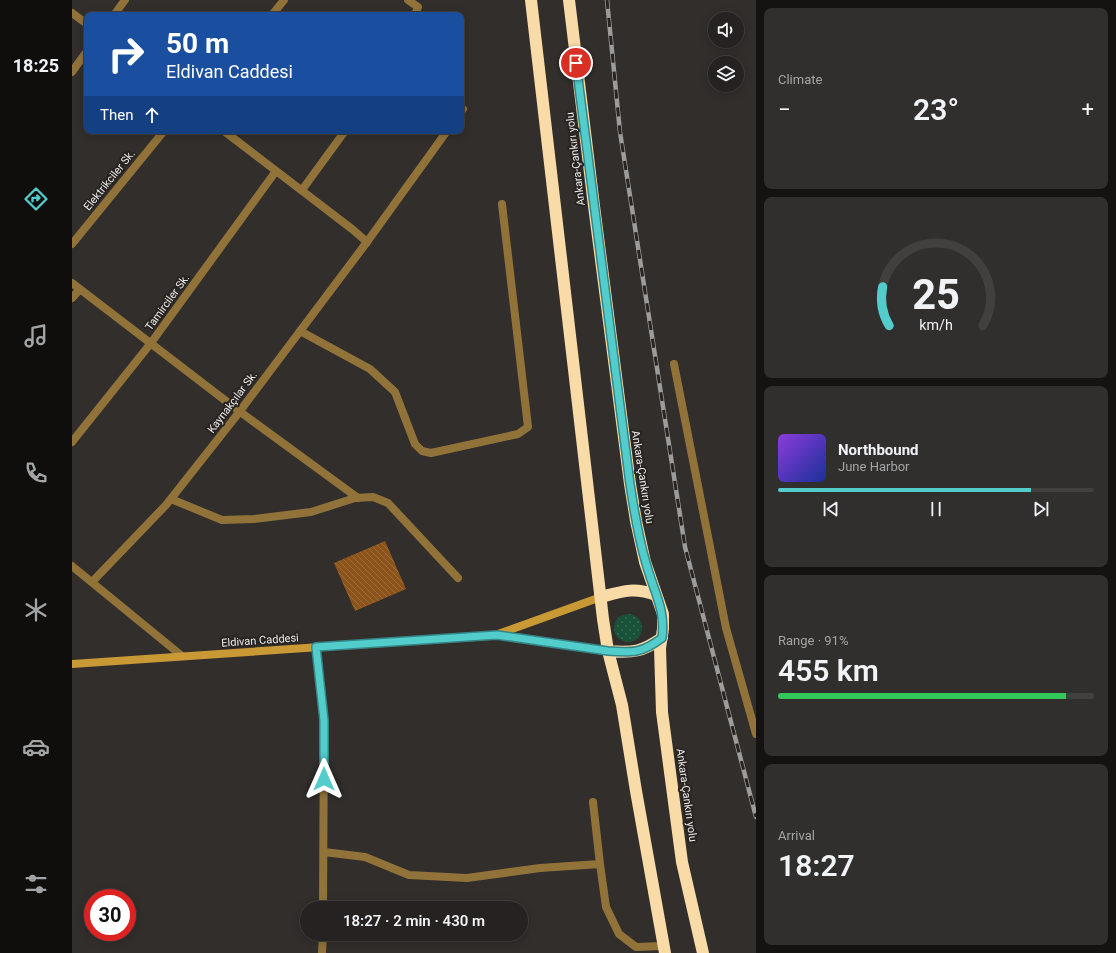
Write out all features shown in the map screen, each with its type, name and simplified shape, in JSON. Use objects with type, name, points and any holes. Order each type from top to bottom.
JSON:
[{"type":"highway","points":[[531,0],[603,619],[608,651],[622,705],[665,950]]},
{"type":"highway","name":"Ankara-Çankırı yolu","points":[[568,0],[630,484],[645,562],[663,614],[660,660],[663,720],[682,862],[703,953]]},
{"type":"highway","points":[[601,597],[617,592],[634,590],[642,590],[656,595]]},
{"type":"highway","points":[[608,651],[627,652],[642,650],[662,638]]},
{"type":"main road","points":[[497,635],[601,597]]},
{"type":"main road","points":[[497,635],[608,651]]},
{"type":"main road","name":"Eldivan Caddesi","points":[[72,664],[497,635]]},
{"type":"street","points":[[116,12],[125,0]]},
{"type":"street","points":[[274,12],[284,0]]},
{"type":"street","points":[[408,0],[418,7],[416,12]]},
{"type":"street","points":[[72,13],[84,22]]},
{"type":"street","points":[[72,72],[84,55]]},
{"type":"street","name":"Elektrikciler Sk.","points":[[72,244],[162,134]]},
{"type":"street","points":[[228,134],[302,190],[367,242]]},
{"type":"street","points":[[302,190],[344,134]]},
{"type":"street","name":"Kaynakçılar Sk.","points":[[92,582],[171,499],[367,242],[445,134]]},
{"type":"street","name":"Tamirciler Sk.","points":[[72,442],[151,343],[276,171]]},
{"type":"street","points":[[300,331],[370,369],[395,392],[415,444],[422,451],[431,453],[518,434],[528,427],[502,204]]},
{"type":"street","points":[[72,283],[239,411],[358,498]]},
{"type":"street","points":[[72,298],[80,289]]},
{"type":"street","points":[[674,364],[726,628],[756,734]]},
{"type":"street","points":[[171,499],[222,520],[254,520],[311,512],[358,498],[373,497],[388,503],[458,578]]},
{"type":"street","points":[[72,566],[182,656]]},
{"type":"street","points":[[316,647],[324,720],[323,901]]},
{"type":"street","points":[[593,802],[606,907],[619,934],[636,947],[665,950]]},
{"type":"street","points":[[324,852],[365,857],[409,875],[460,878],[540,868],[600,864]]},
{"type":"street","points":[[322,953],[323,941]]},
{"type":"green space","points":[[628,614],[638,618],[642,628],[638,638],[628,642],[618,638],[614,628],[618,618]]},
{"type":"building","points":[[385,541],[406,589],[355,611],[334,563]]},
{"type":"railway","points":[[607,0],[620,132],[685,547],[756,817]]},
{"type":"route","points":[[324,779],[324,720],[316,647],[497,635],[608,651],[627,652],[642,650],[662,638],[663,614],[645,562],[630,484],[576,63]]}]
